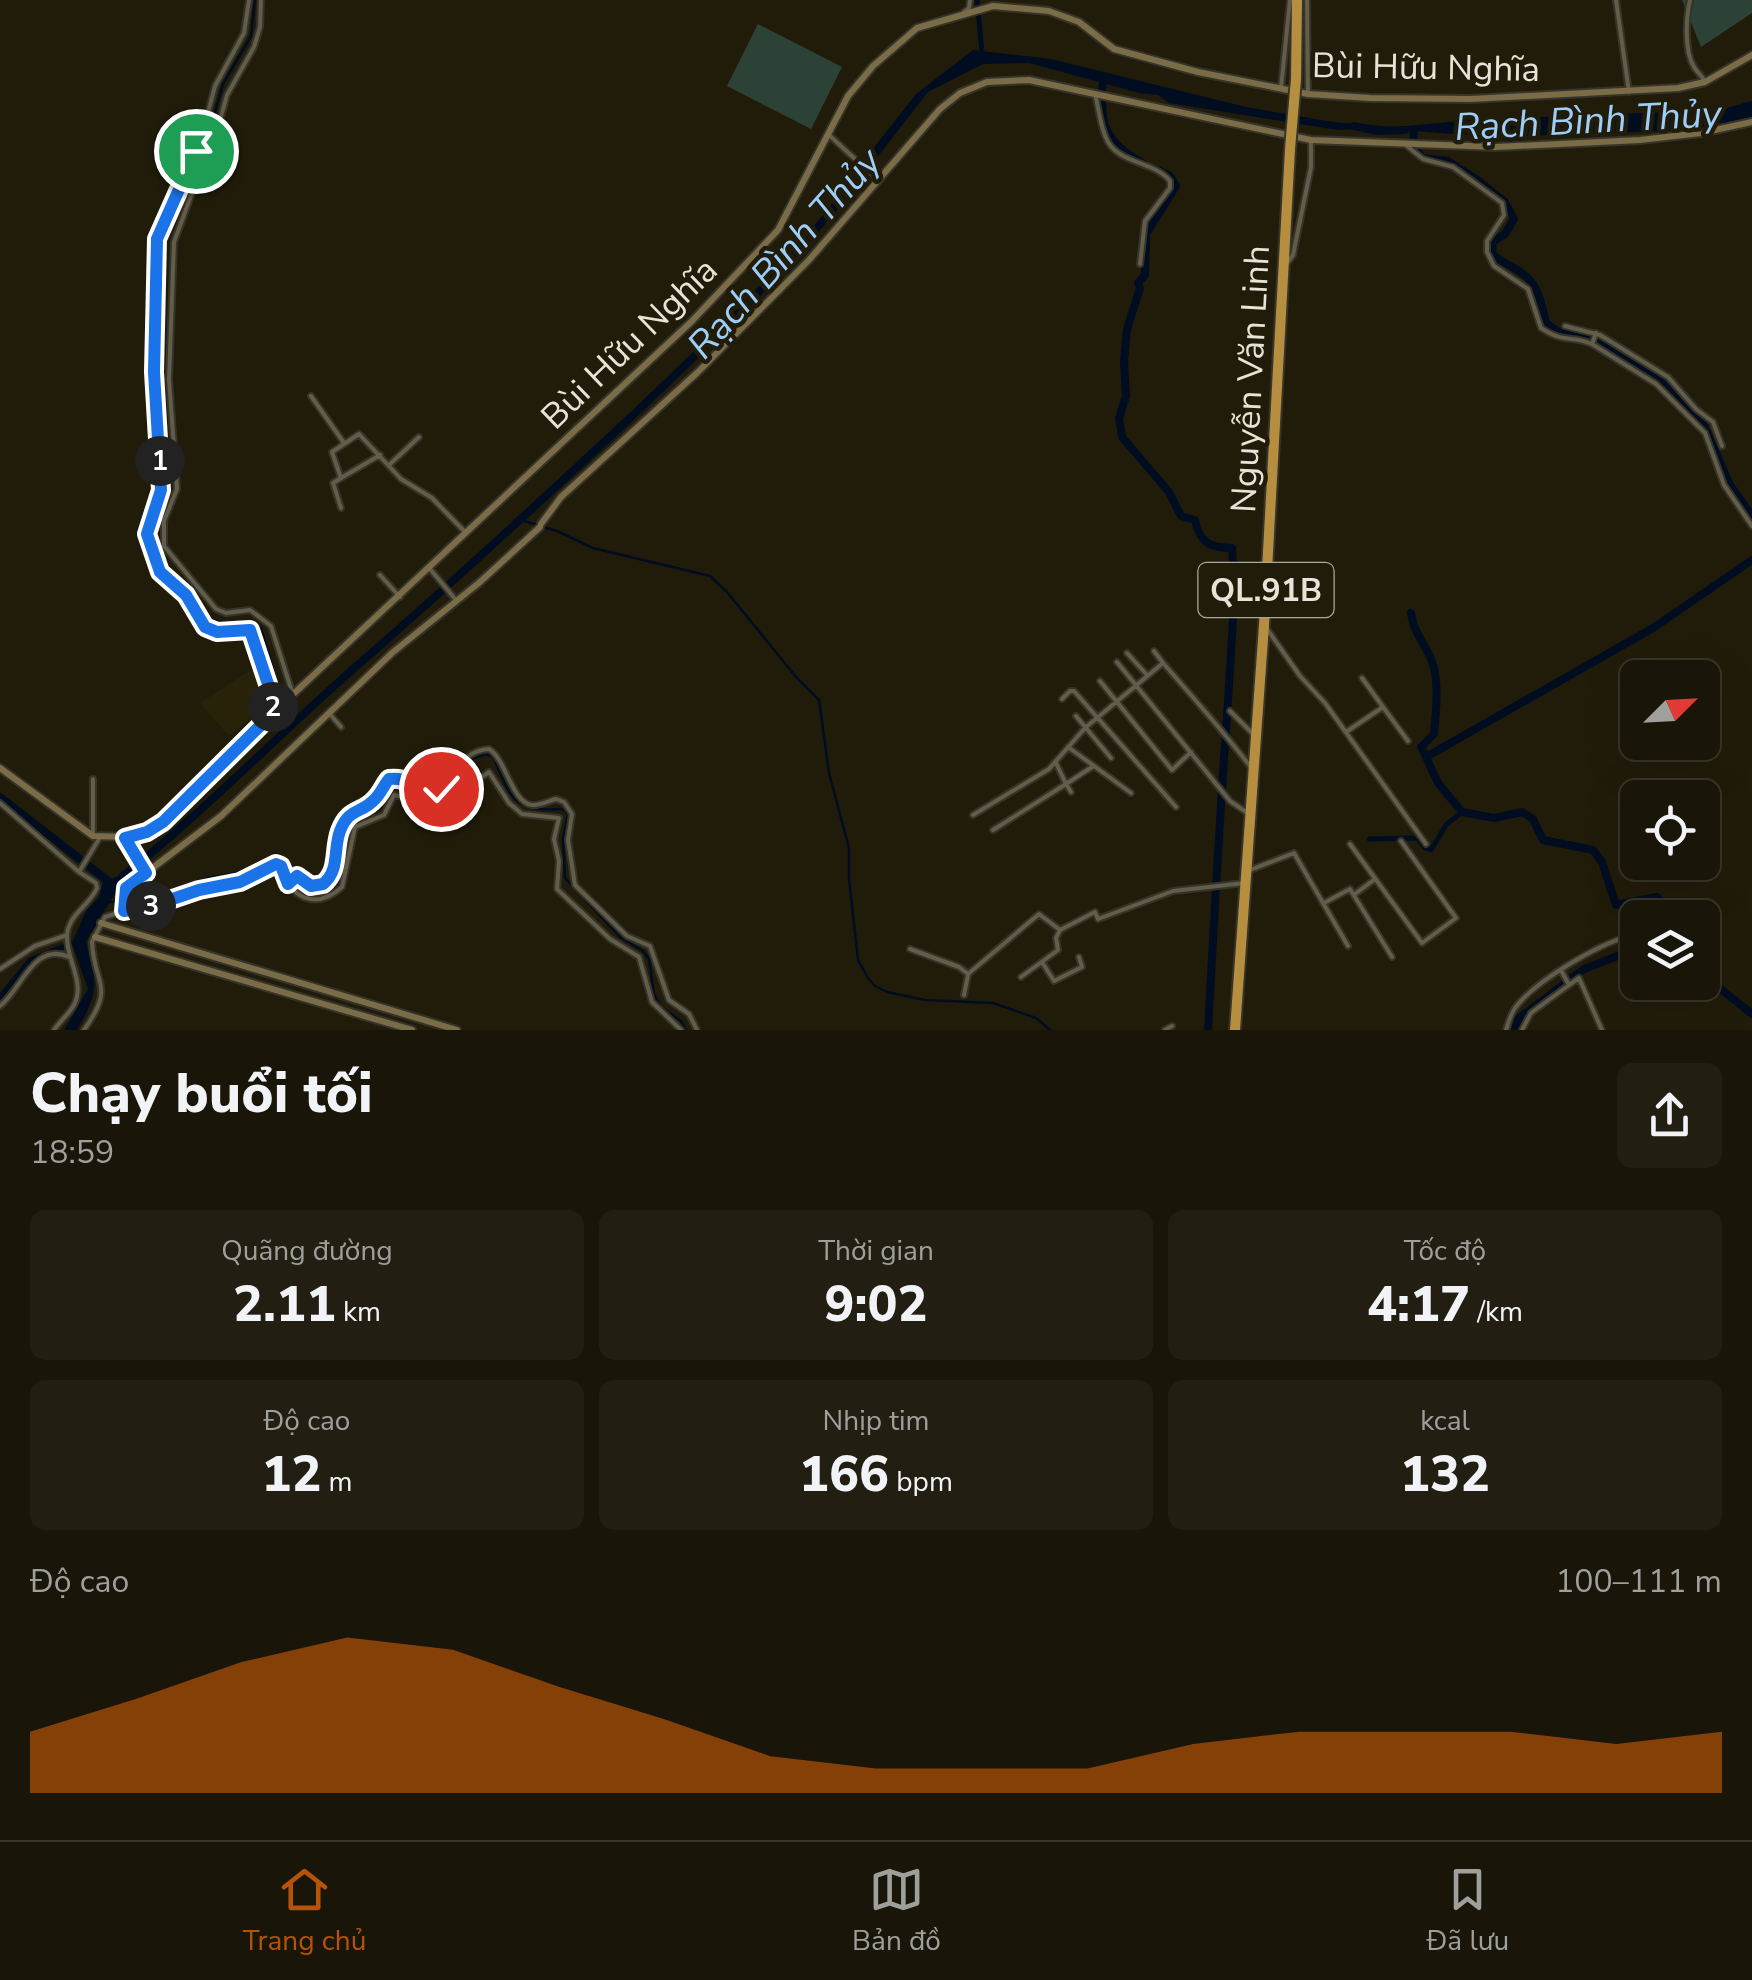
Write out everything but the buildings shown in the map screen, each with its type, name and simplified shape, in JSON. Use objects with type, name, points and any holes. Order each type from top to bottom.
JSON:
[{"type":"highway","name":"Nguyễn Văn Linh","points":[[1235,1030],[1264,626],[1296,79],[1293,0]]},
{"type":"street","points":[[0,768],[96,837],[125,838],[147,832],[163,822],[264,722],[275,705],[250,630],[217,632],[205,627],[186,595],[160,572],[147,534],[161,490],[154,372],[157,239],[200,143],[216,86],[244,33],[249,0]]},
{"type":"street","points":[[261,0],[254,47],[227,96],[212,149],[174,242],[169,379],[177,489],[164,521],[163,536],[164,546],[216,609],[226,613],[250,610],[270,626],[291,696]]},
{"type":"street","points":[[966,12],[970,0]]},
{"type":"street","points":[[1281,88],[1293,0]]},
{"type":"street","points":[[1306,0],[1308,94]]},
{"type":"street","points":[[1616,0],[1629,92]]},
{"type":"street","points":[[1690,0],[1691,57],[1704,82]]},
{"type":"street","name":"Bùi Hữu Nghĩa","points":[[264,722],[664,348],[778,230],[856,84],[904,36],[990,4],[1022,3],[1079,22],[1114,49],[1198,72],[1308,94],[1370,98],[1471,99],[1678,88],[1704,82],[1752,55]]},
{"type":"street","points":[[124,910],[123,898],[129,884],[228,810],[392,652],[541,525],[561,497],[698,372],[809,260],[940,109],[960,93],[987,82],[1029,80],[1311,140],[1412,146],[1496,147],[1640,140],[1752,122]]},
{"type":"street","points":[[1096,94],[1105,134],[1112,146],[1170,180],[1170,188],[1146,222],[1140,264]]},
{"type":"street","points":[[828,135],[879,180]]},
{"type":"street","points":[[1284,267],[1293,254],[1297,237],[1311,167],[1311,140]]},
{"type":"street","points":[[1412,146],[1419,157],[1453,167],[1502,203],[1504,215],[1486,245],[1491,262],[1528,290],[1541,328],[1564,341],[1581,339],[1592,343],[1656,384],[1705,433],[1719,474],[1752,526]]},
{"type":"street","points":[[1565,326],[1596,334],[1668,377],[1696,409],[1714,422],[1722,446]]},
{"type":"street","points":[[1592,343],[1596,334]]},
{"type":"street","points":[[311,396],[344,443]]},
{"type":"street","points":[[341,478],[332,452],[359,434],[401,479],[432,498],[466,533]]},
{"type":"street","points":[[390,465],[419,436]]},
{"type":"street","points":[[341,508],[333,484],[380,454]]},
{"type":"street","points":[[430,569],[454,598]]},
{"type":"street","points":[[380,576],[400,597]]},
{"type":"street","points":[[1264,626],[1426,844]]},
{"type":"street","points":[[1154,651],[1253,769]]},
{"type":"street","points":[[1128,652],[1147,675]]},
{"type":"street","points":[[1116,662],[1230,801],[1249,814]]},
{"type":"street","points":[[973,816],[1046,772],[1086,728],[1163,663]]},
{"type":"street","points":[[1362,678],[1408,742]]},
{"type":"street","points":[[1100,681],[1172,770],[1191,752]]},
{"type":"street","points":[[1062,699],[1072,690],[1176,807]]},
{"type":"street","points":[[1346,732],[1383,708]]},
{"type":"street","points":[[1230,711],[1255,737]]},
{"type":"street","points":[[329,713],[340,726]]},
{"type":"street","points":[[1076,716],[1111,758]]},
{"type":"street","points":[[1068,747],[1131,793]]},
{"type":"street","points":[[290,881],[300,877],[315,886],[329,879],[346,819],[371,804],[391,778],[438,790],[462,759],[489,749],[498,756],[508,778],[527,803],[560,800],[569,809],[573,819],[568,848],[575,885],[628,936],[650,946],[669,1000],[689,1014],[697,1030]]},
{"type":"street","points":[[1055,762],[1071,792]]},
{"type":"street","points":[[993,830],[1093,766]]},
{"type":"street","points":[[84,1030],[95,1016],[103,991],[92,947],[109,915],[240,882],[276,864],[302,898],[326,898],[342,886],[355,828],[384,814],[394,795],[440,806],[488,772],[509,803],[522,814],[559,818],[554,838],[559,861],[557,889],[610,939],[639,958],[652,1002],[681,1030]]},
{"type":"street","points":[[80,871],[96,837],[93,779]]},
{"type":"street","points":[[0,803],[96,883],[93,897],[76,913],[68,936],[77,996],[74,1006],[54,1030]]},
{"type":"street","points":[[125,838],[144,872]]},
{"type":"street","points":[[1350,844],[1422,942],[1456,918],[1401,841]]},
{"type":"street","points":[[1021,976],[1058,950],[1056,938],[1060,930],[1095,912],[1098,919],[1172,891],[1245,878],[1294,852],[1348,946]]},
{"type":"street","points":[[1354,895],[1375,879]]},
{"type":"street","points":[[1324,902],[1350,889],[1392,956]]},
{"type":"street","points":[[964,994],[968,974],[1038,914],[1060,930]]},
{"type":"street","points":[[102,924],[456,1030]]},
{"type":"street","points":[[0,969],[34,946],[68,936]]},
{"type":"street","points":[[96,937],[412,1030]]},
{"type":"street","points":[[1506,1030],[1517,1005],[1605,943],[1620,939]]},
{"type":"street","points":[[910,949],[968,974]]},
{"type":"street","points":[[0,1006],[40,959],[69,955]]},
{"type":"street","points":[[194,967],[198,955]]},
{"type":"street","points":[[1042,962],[1054,981],[1082,968],[1079,956]]},
{"type":"street","points":[[1562,971],[1569,983]]},
{"type":"street","points":[[1522,1030],[1531,1013],[1582,976],[1602,1030]]},
{"type":"street","points":[[1165,1030],[1172,1026]]},
{"type":"shaded area","points":[[255,667],[273,700],[229,736],[200,703]]},
{"type":"green space","points":[[1682,0],[1752,0],[1752,13],[1701,47]]},
{"type":"green space","points":[[758,24],[842,67],[811,129],[727,86]]},
{"type":"water","name":"Rạch Bình Thủy","points":[[973,50],[1051,59],[1246,107],[1333,122],[1395,127],[1470,120],[1719,110],[1752,101],[1752,118],[1695,130],[1497,137],[1369,128],[1338,130],[1169,103],[1158,95],[1029,63],[983,64],[928,92],[858,182],[857,169],[916,94]]},
{"type":"water","points":[[128,872],[86,942],[94,979],[90,1006],[77,1030],[64,1030],[88,989],[72,943],[86,911],[99,897],[103,882]]},
{"type":"waterway","points":[[255,0],[251,36],[223,84],[207,140],[164,240],[161,379],[167,477],[154,546],[164,565],[206,617],[261,628],[282,700]]},
{"type":"waterway","points":[[977,0],[982,52]]},
{"type":"waterway","points":[[1103,80],[1102,109],[1107,130],[1120,148],[1144,164]]},
{"type":"waterway","name":"Rạch Bình Thủy","points":[[1354,126],[1378,131],[1405,130]]},
{"type":"waterway","points":[[1414,129],[1413,145],[1422,158],[1448,161],[1505,202],[1514,219],[1505,234],[1493,242],[1492,255],[1530,280],[1546,323],[1557,331],[1580,333],[1603,343],[1667,383],[1702,421],[1730,485],[1752,516]]},
{"type":"waterway","name":"Rạch Bình Thủy","points":[[123,876],[661,389],[782,267],[864,169]]},
{"type":"waterway","points":[[1157,170],[1170,176],[1176,186],[1146,234],[1145,275],[1138,283],[1140,288],[1127,329],[1126,396],[1119,418],[1122,437],[1169,492],[1181,516],[1195,520],[1207,543],[1232,548],[1233,624],[1208,1030]]},
{"type":"waterway","points":[[521,520],[593,548],[710,576],[727,592],[819,700],[829,773],[849,848],[858,960],[868,978],[887,992],[925,1000],[993,1003],[1036,1018],[1050,1030]]},
{"type":"waterway","points":[[1620,904],[1616,905],[1602,862],[1593,850],[1543,840],[1533,819],[1522,812],[1494,818],[1462,812],[1438,783],[1426,757],[1653,628],[1752,560]]},
{"type":"waterway","points":[[1411,613],[1436,677],[1434,734],[1421,747],[1426,757]]},
{"type":"waterway","points":[[284,708],[289,726]]},
{"type":"waterway","points":[[110,902],[137,902],[208,878],[248,871],[276,854],[287,860],[293,883],[315,891],[325,888],[337,881],[349,827],[380,808],[391,786],[400,784],[436,799],[455,786],[468,760],[486,754],[493,757],[516,800],[533,808],[563,809],[568,814],[563,839],[565,878],[620,937],[643,951],[649,959],[654,994],[661,1007],[681,1021],[686,1030]]},
{"type":"waterway","name":"Rạch Bình Thủy","points":[[0,797],[112,884]]},
{"type":"waterway","points":[[1369,839],[1417,838],[1431,850],[1446,825],[1462,812]]},
{"type":"waterway","points":[[1642,900],[1659,900]]},
{"type":"waterway","points":[[0,997],[30,960],[72,943]]},
{"type":"waterway","points":[[1515,1030],[1518,1019],[1584,969],[1620,955]]},
{"type":"waterway","points":[[1720,988],[1752,1014]]},
{"type":"route","points":[[196,151],[157,239],[154,372],[161,490],[147,534],[160,572],[186,595],[205,627],[217,632],[250,630],[275,705],[264,722],[170,816],[147,832],[125,838],[146,873],[126,888],[124,911],[240,882],[271,864],[281,866],[288,884],[297,876],[311,886],[323,884],[333,873],[338,838],[346,819],[371,804],[389,779],[441,789]]}]
